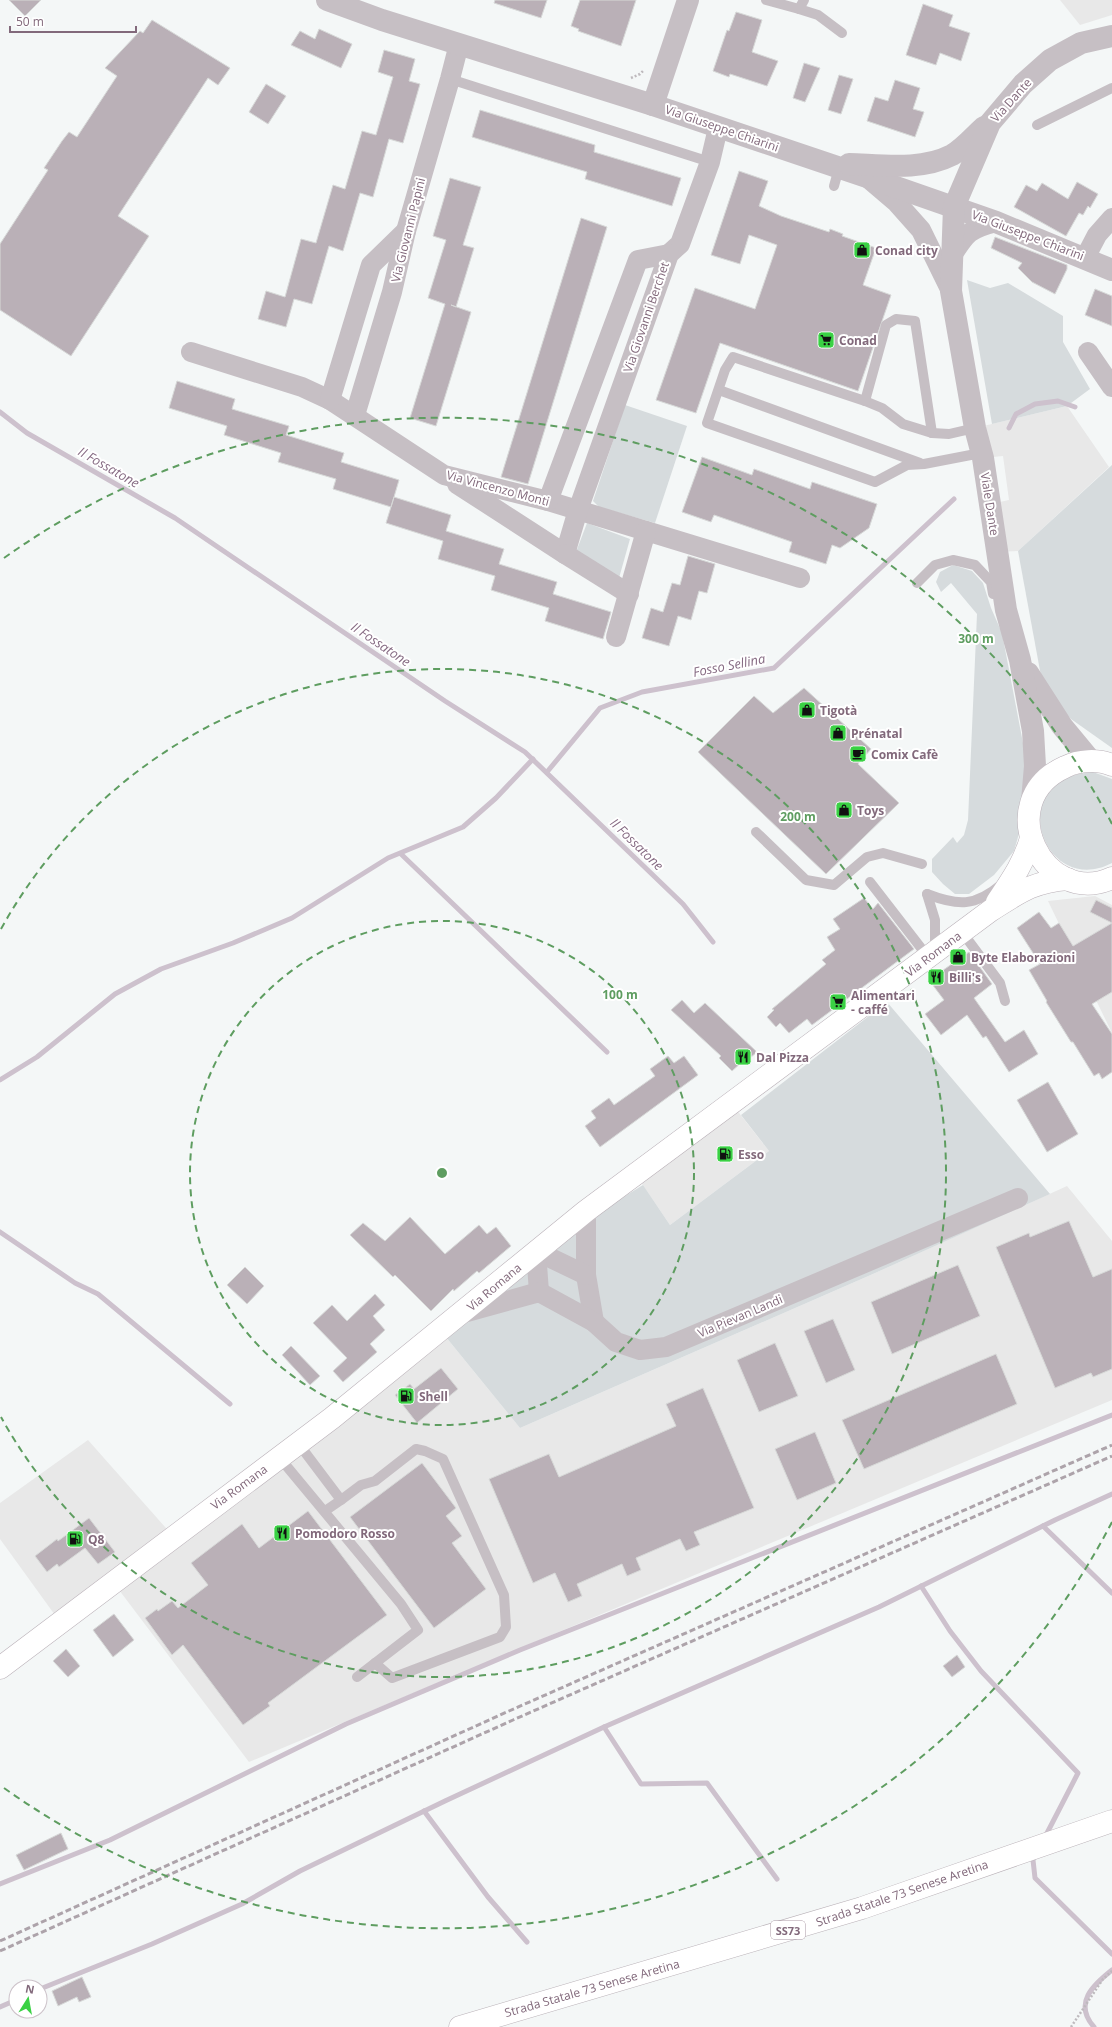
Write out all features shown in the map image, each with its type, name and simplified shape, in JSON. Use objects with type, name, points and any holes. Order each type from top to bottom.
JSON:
[{"type":"main road","points":[[1078,881],[1052,870],[1039,855],[1031,838],[1028,822],[1032,801],[1041,784],[1055,771],[1072,763],[1106,764]]},
{"type":"main road","points":[[990,911],[1019,870],[1027,854],[1031,838]]},
{"type":"main road","points":[[990,911],[1024,889],[1046,881],[1106,880],[1112,878]]},
{"type":"main road","name":"Via Romana","points":[[0,1668],[298,1443],[463,1313],[586,1211],[990,911]]},
{"type":"main road","name":"Strada Statale 73 Senese Aretina","points":[[460,2027],[862,1908],[1112,1821]]},
{"type":"street","name":"Via Giuseppe Chiarini","points":[[327,0],[382,20],[653,105],[718,128],[832,172],[867,177],[996,222],[1112,270]]},
{"type":"street","points":[[653,105],[688,0]]},
{"type":"street","name":"Via Dante","points":[[954,207],[990,123],[1023,84],[1050,60],[1081,43],[1112,36]]},
{"type":"street","name":"Via Giovanni Papini","points":[[354,415],[392,292],[406,231],[459,44]]},
{"type":"street","points":[[832,172],[935,162],[953,155],[990,123]]},
{"type":"street","name":"Via Giovanni Berchet","points":[[565,554],[578,510],[669,254],[680,244],[710,162],[718,128]]},
{"type":"street","points":[[867,177],[897,203],[921,230],[951,291]]},
{"type":"street","name":"Viale Dante","points":[[954,207],[951,257],[951,291],[975,428],[994,524],[1006,610],[1020,660],[1033,731],[1035,766],[1032,801]]},
{"type":"street","points":[[1085,258],[1097,235],[1112,218]]},
{"type":"street","points":[[951,257],[968,233],[979,226],[996,222]]},
{"type":"street","points":[[330,400],[371,266],[406,231]]},
{"type":"street","points":[[548,501],[638,260],[669,254]]},
{"type":"street","name":"Via Vincenzo Monti","points":[[191,352],[302,387],[330,400],[444,475],[548,501],[800,578]]},
{"type":"street","points":[[1088,352],[1112,387]]},
{"type":"street","points":[[444,475],[629,594]]},
{"type":"street","points":[[616,636],[646,531]]},
{"type":"street","points":[[1020,660],[1062,726],[1106,764]]},
{"type":"street","name":"Via Pievan Landi","points":[[539,1292],[594,1322],[616,1342],[640,1350],[666,1347],[1018,1198]]},
{"type":"street","points":[[586,1211],[586,1275],[594,1322]]},
{"type":"street","points":[[463,1313],[539,1292],[536,1251],[586,1275]]},
{"type":"lane","points":[[766,0],[801,4],[842,33]]},
{"type":"lane","points":[[450,79],[710,162]]},
{"type":"lane","points":[[1037,125],[1112,88]]},
{"type":"lane","points":[[865,401],[886,325],[896,319],[915,321],[932,433]]},
{"type":"lane","points":[[975,428],[949,434],[932,433],[903,424],[882,408],[865,401],[733,357],[725,370],[707,423],[875,482],[907,465],[924,464],[981,453]]},
{"type":"lane","points":[[719,390],[924,464]]},
{"type":"lane","points":[[917,582],[935,565],[953,560],[976,565],[991,582],[994,601],[1006,610]]},
{"type":"lane","points":[[756,832],[806,880],[834,885],[867,857],[883,853],[922,864]]},
{"type":"lane","points":[[932,955],[935,920],[927,894],[948,902],[965,903],[982,897],[997,888],[1019,870]]},
{"type":"lane","points":[[1078,881],[1112,890]]},
{"type":"lane","points":[[870,882],[932,955]]},
{"type":"lane","points":[[962,932],[1000,983],[1005,1000]]},
{"type":"lane","points":[[298,1443],[341,1500]]},
{"type":"lane","points":[[325,1511],[361,1484],[375,1481],[416,1449],[425,1451],[443,1459],[504,1595],[506,1627],[500,1637],[392,1678],[375,1663]]},
{"type":"lane","points":[[279,1457],[401,1604],[418,1630],[357,1678]]},
{"type":"path","points":[[625,79],[640,74],[646,67]]},
{"type":"path","points":[[1071,2027],[1103,1979],[1112,1971]]},
{"type":"shaded area","points":[[1060,0],[1112,0],[1112,15],[1080,25]]},
{"type":"shaded area","points":[[967,280],[990,288],[1008,283],[1063,316],[1063,342],[1090,389],[1067,406],[992,424]]},
{"type":"shaded area","points":[[625,405],[687,426],[655,523],[599,507],[593,501]]},
{"type":"shaded area","points":[[1067,406],[1109,467],[1018,551],[997,552],[991,504],[1009,500],[1003,456],[983,458],[975,428]]},
{"type":"shaded area","points":[[1112,465],[1112,748],[1071,719],[1043,687],[1018,551]]},
{"type":"shaded area","points":[[587,523],[630,539],[619,578],[576,552]]},
{"type":"shaded area","points":[[953,565],[972,571],[983,583],[991,608],[1002,633],[1026,759],[1026,809],[1014,851],[994,875],[969,894],[955,894],[932,872],[932,859],[953,837],[957,843],[964,835],[968,820],[977,614],[951,583],[941,592],[936,582],[940,572]]},
{"type":"shaded area","points":[[1093,772],[1112,779],[1112,863],[1088,870],[1067,865],[1051,852],[1042,833],[1040,813],[1047,794],[1065,779]]},
{"type":"shaded area","points":[[1095,896],[1112,905],[1112,1033],[1048,901]]},
{"type":"shaded area","points":[[887,1002],[1050,1194],[873,1274],[520,1428],[441,1331],[536,1251],[643,1185],[670,1225],[769,1151],[741,1115]]},
{"type":"shaded area","points":[[732,1104],[769,1151],[670,1225],[636,1175]]},
{"type":"shaded area","points":[[1067,1186],[1112,1241],[1112,1400],[249,1762],[113,1582],[60,1622],[0,1539],[0,1503],[88,1440],[173,1536],[441,1331],[520,1428],[873,1274]]},
{"type":"building","points":[[9,0],[41,0],[25,16]]},
{"type":"building","points":[[495,0],[547,0],[541,18],[494,3]]},
{"type":"building","points":[[580,0],[636,0],[621,46],[578,31],[579,29],[571,26]]},
{"type":"building","points":[[923,4],[953,15],[949,26],[970,33],[961,61],[940,53],[936,65],[906,55]]},
{"type":"building","points":[[736,12],[762,20],[752,52],[778,61],[767,86],[730,74],[729,77],[713,71],[727,30],[729,31]]},
{"type":"building","points":[[152,20],[230,68],[218,85],[208,78],[118,216],[149,236],[71,356],[0,310],[0,244],[48,170],[44,168],[62,141],[69,132],[77,137],[117,76],[105,68],[140,31],[143,33]]},
{"type":"building","points":[[319,29],[352,44],[341,68],[291,45],[300,31],[315,39]]},
{"type":"building","points":[[384,50],[415,59],[409,81],[420,84],[403,143],[389,139],[373,197],[360,193],[343,251],[329,246],[312,304],[294,299],[286,327],[258,319],[266,291],[285,297],[301,239],[316,243],[333,185],[345,189],[362,131],[376,135],[393,77],[378,72]]},
{"type":"building","points":[[804,63],[820,68],[805,102],[793,98]]},
{"type":"building","points":[[839,75],[853,79],[841,114],[828,110]]},
{"type":"building","points":[[895,80],[920,88],[913,109],[924,112],[915,137],[867,121],[875,97],[888,101]]},
{"type":"building","points":[[266,84],[286,96],[268,124],[249,112]]},
{"type":"building","points":[[480,110],[595,145],[594,152],[681,178],[672,206],[585,179],[587,172],[472,137]]},
{"type":"building","points":[[739,171],[768,181],[759,206],[781,216],[829,232],[830,229],[843,234],[842,236],[876,248],[863,285],[891,295],[858,391],[720,343],[696,413],[656,400],[695,288],[755,309],[777,245],[749,235],[740,264],[711,255]]},
{"type":"building","points":[[450,178],[481,187],[463,245],[474,248],[456,307],[471,312],[436,426],[410,418],[445,304],[428,298],[446,240],[433,236]]},
{"type":"building","points":[[1077,182],[1098,194],[1090,208],[1088,206],[1083,215],[1079,213],[1066,236],[1014,207],[1026,185],[1037,191],[1042,183],[1068,199]]},
{"type":"building","points":[[581,218],[607,227],[528,484],[501,477]]},
{"type":"building","points":[[995,237],[1067,265],[1067,269],[1055,294],[1032,282],[1018,268],[1022,263],[991,248]]},
{"type":"building","points":[[1095,289],[1112,296],[1112,326],[1085,315]]},
{"type":"building","points":[[177,381],[235,399],[232,409],[289,426],[286,435],[344,453],[341,462],[399,480],[394,497],[451,515],[446,531],[504,549],[499,564],[557,582],[553,594],[611,612],[603,639],[545,621],[549,608],[491,590],[495,576],[438,559],[443,541],[386,523],[391,507],[333,489],[336,479],[278,462],[281,453],[224,435],[227,426],[169,408]]},
{"type":"building","points":[[702,457],[752,475],[754,469],[810,489],[812,482],[877,504],[869,528],[840,548],[832,545],[826,564],[789,552],[792,542],[714,515],[711,522],[682,512]]},
{"type":"building","points":[[688,556],[715,564],[707,593],[699,591],[691,620],[678,616],[669,646],[642,638],[651,608],[663,612],[672,583],[680,585]]},
{"type":"building","points":[[804,688],[871,749],[858,764],[899,803],[826,874],[698,752],[754,696],[773,713]]},
{"type":"building","points":[[864,898],[873,909],[878,903],[914,949],[812,1025],[807,1019],[789,1033],[780,1023],[776,1027],[767,1017],[774,1010],[772,1009],[826,964],[822,960],[835,950],[827,937],[840,929],[833,919]]},
{"type":"building","points":[[1096,900],[1112,908],[1112,923],[1090,912]]},
{"type":"building","points":[[1039,912],[1051,928],[1059,923],[1073,946],[1112,923],[1112,992],[1092,1004],[1112,1034],[1112,1072],[1102,1079],[1099,1073],[1094,1076],[1073,1042],[1071,1042],[1046,1002],[1047,1001],[1029,970],[1040,964],[1017,928]]},
{"type":"building","points":[[969,952],[992,984],[974,998],[1005,1042],[1024,1030],[1038,1054],[1009,1072],[986,1036],[983,1038],[967,1015],[941,1035],[925,1014],[944,1000],[929,980]]},
{"type":"building","points":[[682,1000],[694,1013],[705,1003],[757,1052],[732,1071],[719,1058],[721,1056],[671,1010]]},
{"type":"building","points":[[668,1056],[674,1063],[684,1056],[698,1075],[600,1147],[585,1126],[596,1118],[591,1111],[609,1098],[614,1105],[655,1076],[650,1069]]},
{"type":"building","points":[[1048,1082],[1078,1134],[1047,1152],[1017,1100]]},
{"type":"building","points":[[410,1217],[445,1254],[479,1225],[487,1234],[496,1227],[511,1246],[479,1273],[477,1271],[454,1291],[453,1289],[431,1311],[395,1275],[393,1277],[350,1235],[363,1223],[385,1241]]},
{"type":"building","points":[[1069,1221],[1093,1277],[1112,1269],[1112,1369],[1093,1377],[1091,1373],[1055,1388],[996,1247],[1029,1233],[1030,1237]]},
{"type":"building","points":[[958,1265],[980,1316],[892,1354],[871,1302]]},
{"type":"building","points":[[245,1267],[264,1286],[247,1304],[227,1285]]},
{"type":"building","points":[[375,1294],[385,1305],[373,1316],[385,1330],[370,1344],[377,1352],[343,1382],[333,1371],[347,1358],[313,1323],[332,1305],[347,1321]]},
{"type":"building","points":[[833,1319],[855,1370],[826,1383],[804,1331]]},
{"type":"building","points":[[775,1343],[798,1396],[759,1412],[737,1360]]},
{"type":"building","points":[[291,1346],[320,1376],[310,1385],[282,1355]]},
{"type":"building","points":[[996,1354],[1017,1404],[864,1469],[842,1420]]},
{"type":"building","points":[[441,1368],[458,1389],[417,1423],[395,1395],[410,1384],[414,1389]]},
{"type":"building","points":[[703,1388],[754,1508],[694,1532],[700,1545],[686,1551],[680,1539],[636,1558],[641,1570],[627,1576],[622,1564],[577,1584],[582,1596],[568,1602],[555,1573],[533,1583],[489,1479],[549,1454],[559,1477],[676,1426],[666,1404]]},
{"type":"building","points":[[815,1432],[836,1483],[797,1500],[775,1449]]},
{"type":"building","points":[[422,1463],[456,1508],[446,1516],[462,1536],[452,1543],[486,1589],[434,1628],[350,1517]]},
{"type":"building","points":[[308,1511],[387,1615],[268,1703],[270,1706],[243,1725],[183,1645],[172,1655],[145,1618],[157,1609],[158,1611],[172,1601],[178,1608],[208,1585],[191,1563],[242,1524],[259,1548]]},
{"type":"building","points":[[89,1518],[115,1552],[98,1564],[85,1548],[59,1567],[57,1564],[47,1572],[35,1556],[57,1539],[58,1541]]},
{"type":"building","points":[[114,1614],[134,1640],[113,1657],[93,1630]]},
{"type":"building","points":[[66,1649],[80,1666],[68,1677],[53,1661]]},
{"type":"building","points":[[957,1655],[965,1667],[952,1677],[943,1666]]},
{"type":"building","points":[[61,1833],[68,1849],[24,1870],[16,1855]]},
{"type":"building","points":[[82,1977],[91,1997],[79,2002],[77,1997],[58,2006],[52,1991]]},
{"type":"waterway","name":"Fosso Sellina","points":[[1009,428],[1016,414],[1035,404],[1058,401],[1075,407]]},
{"type":"waterway","name":"Il Fossatone","points":[[0,412],[27,433],[175,518],[445,701],[525,752],[683,904],[713,942]]},
{"type":"waterway","name":"Fosso Sellina","points":[[547,772],[600,708],[642,692],[774,668],[954,499]]},
{"type":"waterway","points":[[0,1080],[37,1057],[115,994],[161,969],[233,943],[292,918],[388,858],[463,827],[496,798],[533,759]]},
{"type":"waterway","points":[[401,854],[607,1052]]},
{"type":"waterway","points":[[0,1232],[75,1283],[98,1294],[230,1404]]},
{"type":"waterway","points":[[0,1884],[110,1840],[346,1724],[520,1650],[1112,1415]]},
{"type":"waterway","points":[[48,1986],[152,1944],[242,1904],[300,1871],[445,1801],[604,1727],[879,1607],[1055,1520],[1112,1494]]},
{"type":"waterway","points":[[1043,1526],[1112,1593]]},
{"type":"waterway","points":[[921,1586],[950,1631],[981,1671],[1078,1773],[1045,1837]]},
{"type":"waterway","points":[[604,1727],[641,1784],[707,1783],[777,1879]]},
{"type":"waterway","points":[[424,1811],[488,1897],[527,1942]]},
{"type":"waterway","points":[[1036,1854],[1033,1860],[1035,1878],[1112,1954]]},
{"type":"waterway","points":[[1094,2027],[1085,2010],[1085,2002],[1092,1988],[1112,1970]]},
{"type":"waterway","points":[[0,2007],[8,2004]]},
{"type":"railway","points":[[0,1941],[509,1711],[1112,1445]]},
{"type":"railway","points":[[0,1951],[513,1720],[1112,1456]]},
{"type":"place","name":"Conad city","points":[[862,250]]},
{"type":"place","name":"Conad","points":[[826,340]]},
{"type":"place","name":"Tigotà","points":[[807,710]]},
{"type":"place","name":"Prénatal","points":[[838,733]]},
{"type":"place","name":"Comix Cafè","points":[[858,754]]},
{"type":"place","name":"Toys","points":[[844,810]]},
{"type":"place","name":"Byte Elaborazioni","points":[[958,957]]},
{"type":"place","name":"Billi's","points":[[936,977]]},
{"type":"place","name":"Alimentari - caffé","points":[[838,1002]]},
{"type":"place","name":"Dal Pizza","points":[[743,1057]]},
{"type":"place","name":"Esso","points":[[725,1154]]},
{"type":"place","name":"Shell","points":[[406,1396]]},
{"type":"place","name":"Pomodoro Rosso","points":[[282,1533]]},
{"type":"place","name":"Q8","points":[[75,1539]]}]
